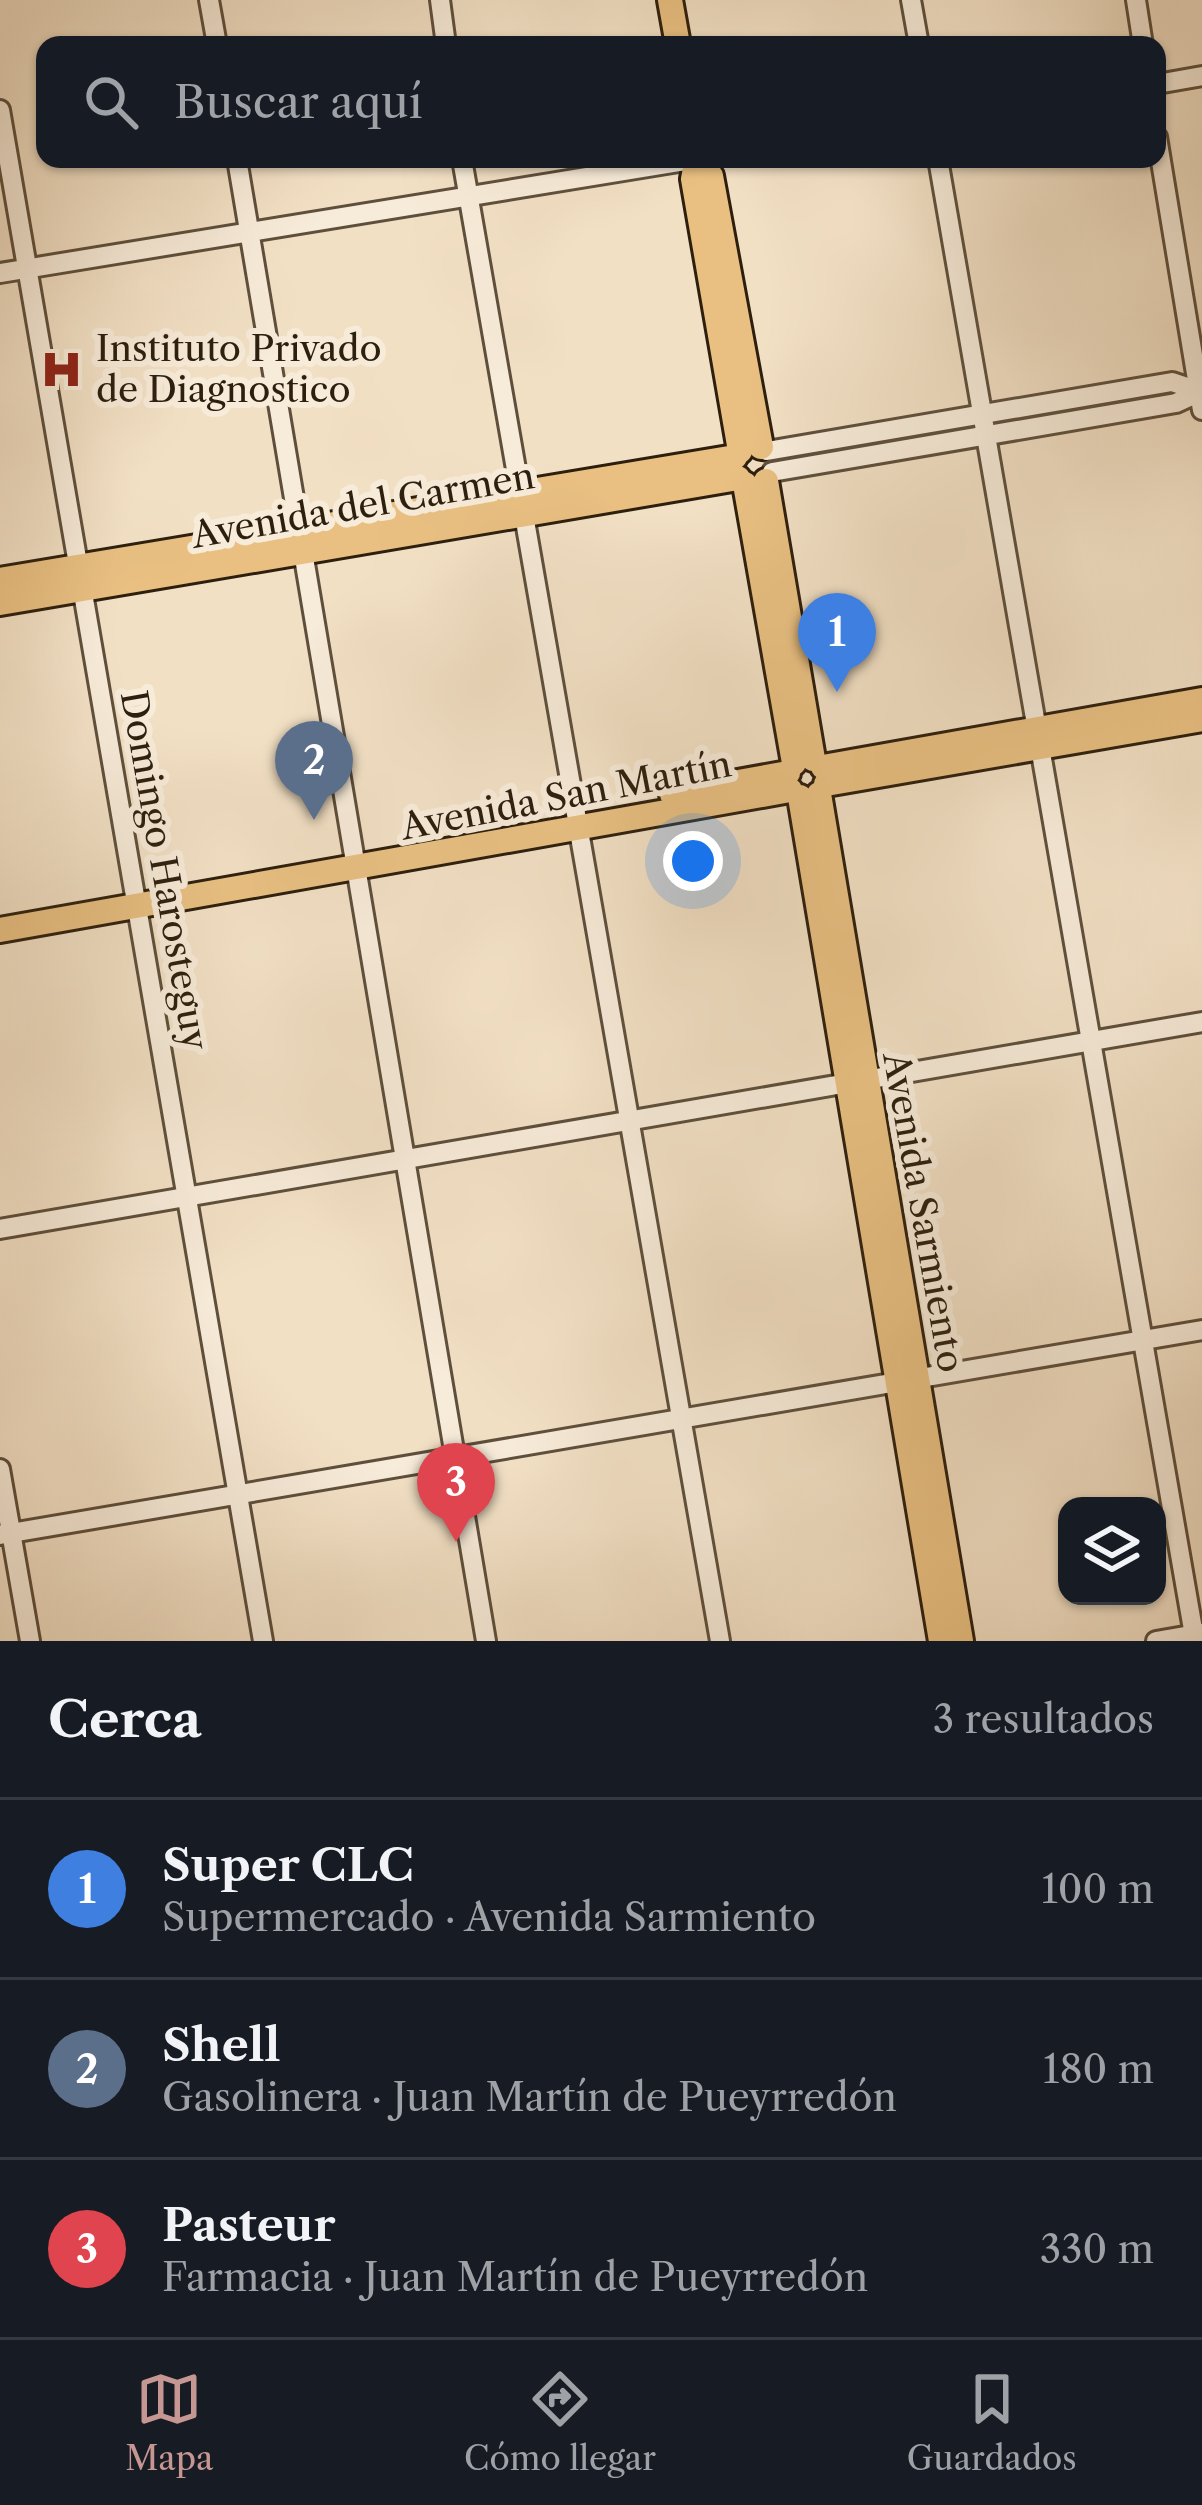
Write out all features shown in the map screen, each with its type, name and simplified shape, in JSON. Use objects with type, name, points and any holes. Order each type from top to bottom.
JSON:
[{"type":"main road","points":[[670,0],[676,36]]},
{"type":"main road","name":"Avenida Sarmiento","points":[[704,168],[711,176],[753,465],[906,1380],[941,1641]]},
{"type":"main road","name":"Avenida del Carmen","points":[[0,603],[81,578],[753,465]]},
{"type":"main road","name":"Avenida del Carmen","points":[[0,580],[81,578]]},
{"type":"main road","name":"Avenida San Martín","points":[[0,929],[136,899],[1039,737],[1202,700]]},
{"type":"main road","name":"Avenida San Martín","points":[[1039,737],[1202,718]]},
{"type":"main road","points":[[0,916],[136,899]]},
{"type":"main road","name":"Avenida Sarmiento","points":[[906,1380],[962,1641]]},
{"type":"street","points":[[209,0],[215,36]]},
{"type":"street","points":[[440,0],[445,36]]},
{"type":"street","points":[[911,0],[917,36]]},
{"type":"street","points":[[1136,0],[1142,36]]},
{"type":"street","points":[[1166,82],[1202,76]]},
{"type":"street","name":"Domingo Harosteguy","points":[[0,110],[263,1641]]},
{"type":"street","points":[[239,168],[486,1641]]},
{"type":"street","points":[[463,168],[720,1641]]},
{"type":"street","points":[[0,273],[641,168]]},
{"type":"street","points":[[940,168],[1197,1636],[1156,1641]]},
{"type":"street","points":[[1162,168],[1201,398]]},
{"type":"street","name":"Avenida del Carmen","points":[[753,465],[982,414],[1172,382],[1201,398]]},
{"type":"street","name":"Avenida del Carmen","points":[[753,465],[986,436],[1201,398]]},
{"type":"street","points":[[0,1229],[1202,1022]]},
{"type":"street","points":[[6,1534],[1202,1330]]},
{"type":"street","points":[[0,1469],[6,1534],[30,1641]]},
{"type":"green space","points":[[1180,389],[1182,396],[999,427],[997,419]]},
{"type":"green space","points":[[963,425],[964,432],[781,463],[780,455]]},
{"type":"place","name":"Instituto Privado de Diagnostico","points":[[62,369]]},
{"type":"place","name":"Super CLC","points":[[837,692]]},
{"type":"place","name":"Shell","points":[[314,820]]},
{"type":"place","name":"Pasteur","points":[[456,1542]]}]
